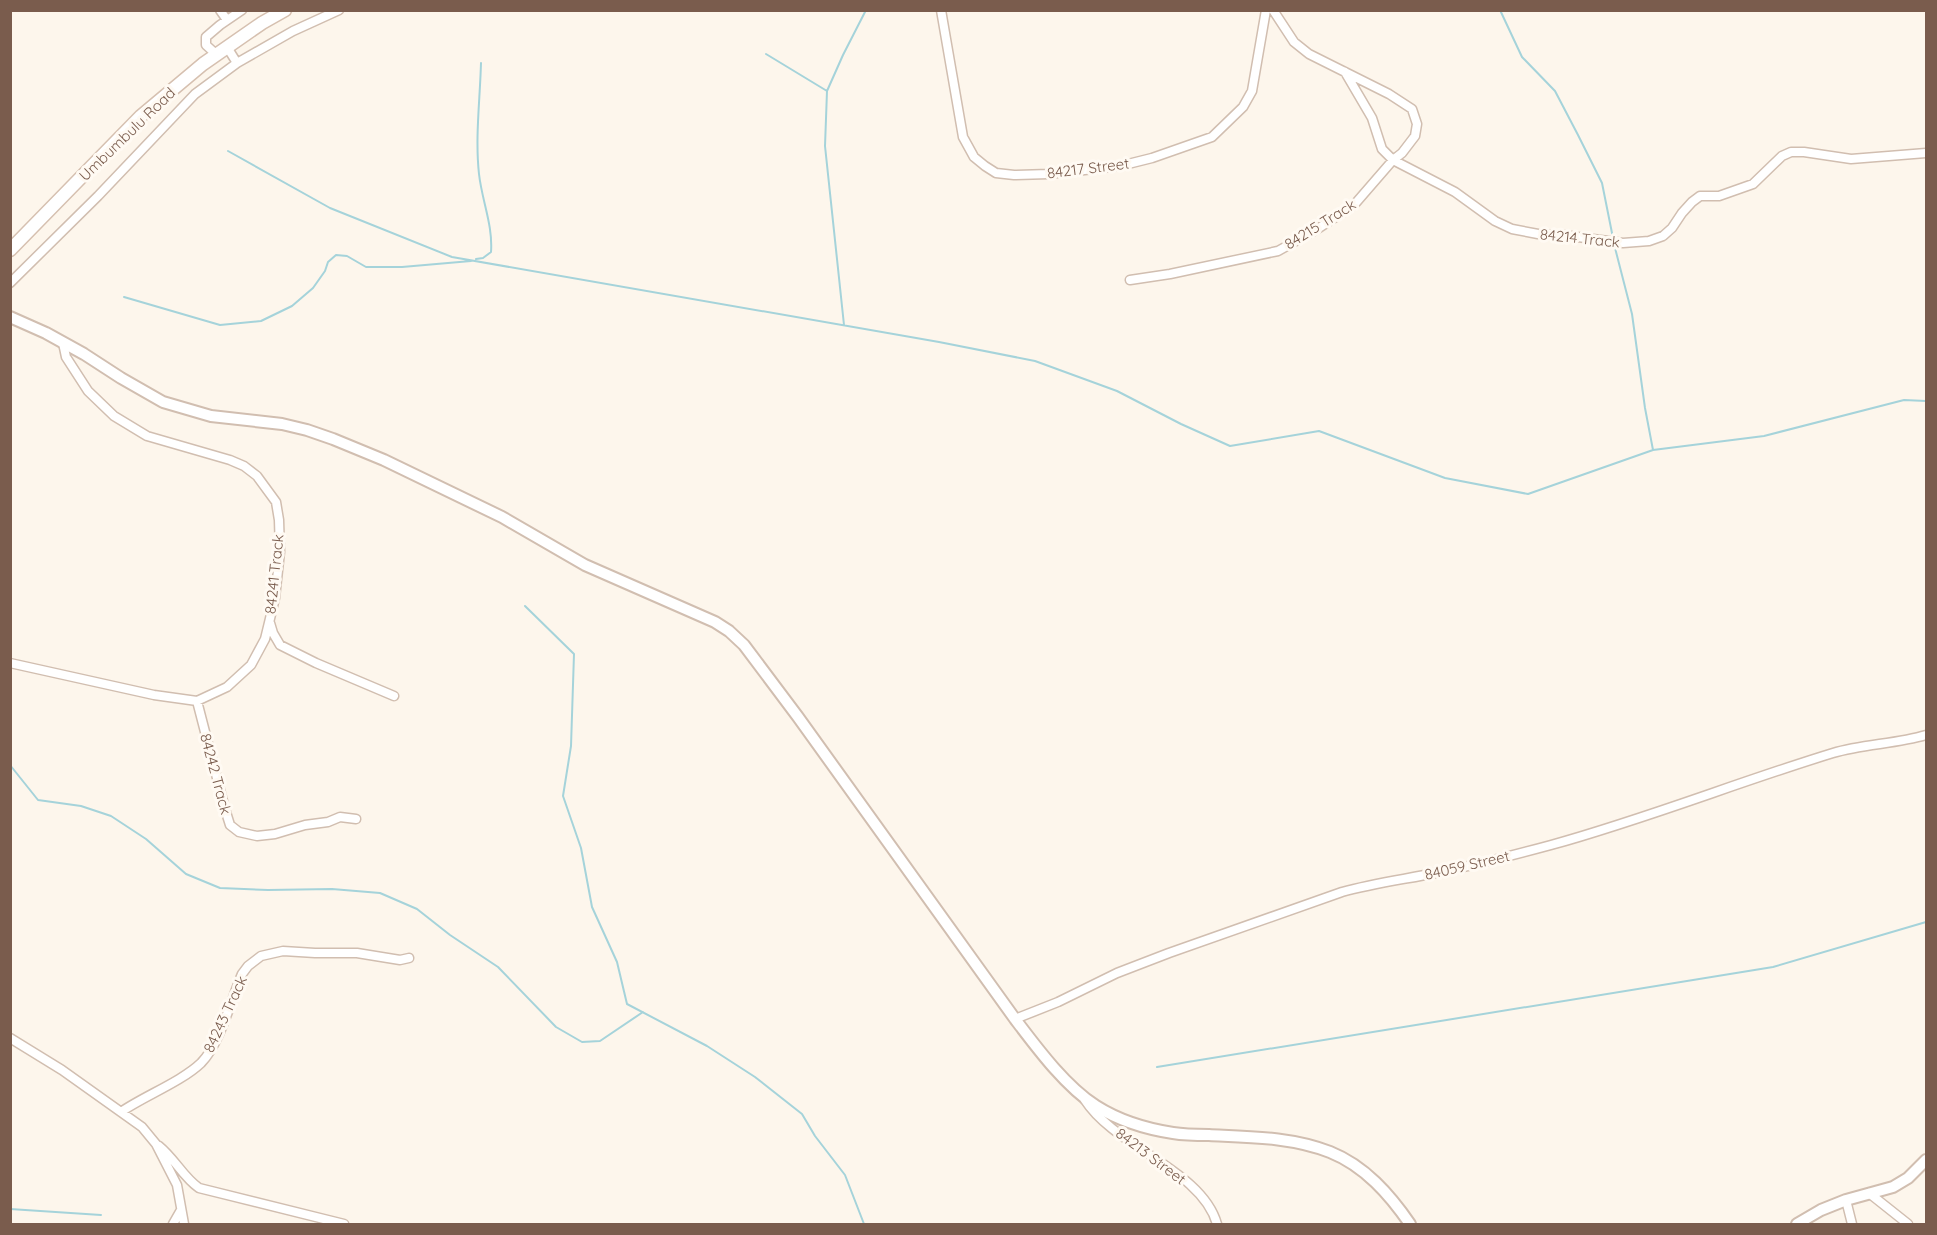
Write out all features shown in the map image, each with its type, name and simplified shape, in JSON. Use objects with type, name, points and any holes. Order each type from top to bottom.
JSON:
[{"type":"main road","name":"Umbumbulu Road","points":[[10,250],[141,116],[222,51],[285,10]]},
{"type":"street","points":[[220,10],[227,20]]},
{"type":"street","points":[[237,63],[222,51],[206,45],[206,37],[242,10]]},
{"type":"street","points":[[10,283],[98,196],[195,94],[237,63],[292,31],[339,10]]},
{"type":"street","name":"84217 Street","points":[[941,10],[963,137],[974,158],[996,173],[1014,175],[1049,174],[1120,166],[1152,158],[1212,137],[1243,107],[1252,91],[1266,10]]},
{"type":"street","points":[[1273,10],[1277,20],[1294,42],[1309,54],[1345,72],[1372,118],[1382,149],[1393,160]]},
{"type":"street","name":"84215 Track","points":[[1130,280],[1170,274],[1278,251],[1354,205],[1393,160],[1402,153],[1415,136],[1417,124],[1412,109],[1389,93],[1345,72]]},
{"type":"street","name":"84214 Track","points":[[1393,160],[1455,192],[1495,221],[1512,229],[1623,243],[1649,241],[1663,236],[1692,202],[1701,196],[1719,196],[1753,184],[1782,156],[1791,152],[1851,159],[1926,153]]},
{"type":"street","points":[[10,317],[63,343],[163,402],[211,416],[282,424],[307,430],[384,460],[502,517],[585,565],[654,597],[699,614],[729,631],[744,645],[798,717],[1043,1056],[1079,1092],[1096,1106],[1122,1118],[1174,1134],[1277,1139],[1306,1144],[1332,1152],[1349,1162],[1382,1188],[1410,1224]]},
{"type":"street","name":"84241 Track","points":[[63,343],[66,357],[88,391],[114,416],[147,436],[244,466],[257,476],[276,502],[280,552],[275,598],[265,639],[251,665],[227,687],[196,701]]},
{"type":"street","points":[[270,620],[273,633],[280,645],[394,696]]},
{"type":"street","points":[[10,663],[154,695],[196,701]]},
{"type":"street","name":"84242 Track","points":[[196,701],[230,825],[238,832],[257,836],[275,834],[340,817],[356,819]]},
{"type":"street","name":"84059 Street","points":[[1016,1019],[1058,1002],[1117,973],[1168,953],[1342,892],[1440,872],[1553,844],[1629,822],[1742,782],[1837,752],[1907,741],[1926,735]]},
{"type":"street","name":"84243 Track","points":[[121,1112],[142,1098],[181,1078],[201,1063],[218,1036],[242,974],[261,956],[283,951],[357,953],[400,960],[410,958]]},
{"type":"street","points":[[10,1038],[62,1070],[142,1127],[156,1144],[177,1185],[184,1224]]},
{"type":"street","name":"84213 Street","points":[[1079,1092],[1093,1112],[1180,1176],[1202,1197],[1217,1224]]},
{"type":"street","points":[[156,1144],[170,1155],[191,1183],[199,1188],[344,1224]]},
{"type":"street","points":[[1797,1224],[1821,1210],[1846,1200],[1893,1187],[1908,1178],[1926,1160]]},
{"type":"street","points":[[1869,1194],[1908,1224]]},
{"type":"street","points":[[1846,1200],[1852,1224]]},
{"type":"street","points":[[173,1224],[181,1210]]},
{"type":"waterway","points":[[844,325],[825,146],[827,91],[866,10]]},
{"type":"waterway","points":[[1500,10],[1522,57],[1555,91],[1602,183],[1613,238]]},
{"type":"waterway","points":[[766,54],[827,91]]},
{"type":"waterway","points":[[476,259],[483,258],[491,252],[489,223],[480,184],[478,160],[481,63]]},
{"type":"waterway","points":[[228,151],[330,208],[452,257],[939,342],[1035,361],[1117,391],[1230,446],[1319,431],[1445,478],[1528,494],[1653,450],[1764,436],[1904,400],[1926,401]]},
{"type":"waterway","points":[[1614,244],[1632,314],[1653,450]]},
{"type":"waterway","points":[[124,297],[220,325],[261,321],[292,306],[313,288],[325,271],[328,262],[336,255],[347,256],[366,267],[402,267],[471,261]]},
{"type":"waterway","points":[[525,606],[574,654],[571,746],[563,796],[581,848],[592,907],[617,962],[627,1004],[707,1046],[755,1077],[802,1114],[815,1136],[845,1175],[864,1224]]},
{"type":"waterway","points":[[10,765],[38,800],[81,806],[111,816],[146,839],[186,874],[220,888],[332,889],[380,893],[417,909],[450,935],[498,967],[556,1027],[582,1042],[600,1041],[643,1012]]},
{"type":"waterway","points":[[1157,1067],[1773,967],[1926,922]]},
{"type":"waterway","points":[[10,1209],[101,1215]]}]
